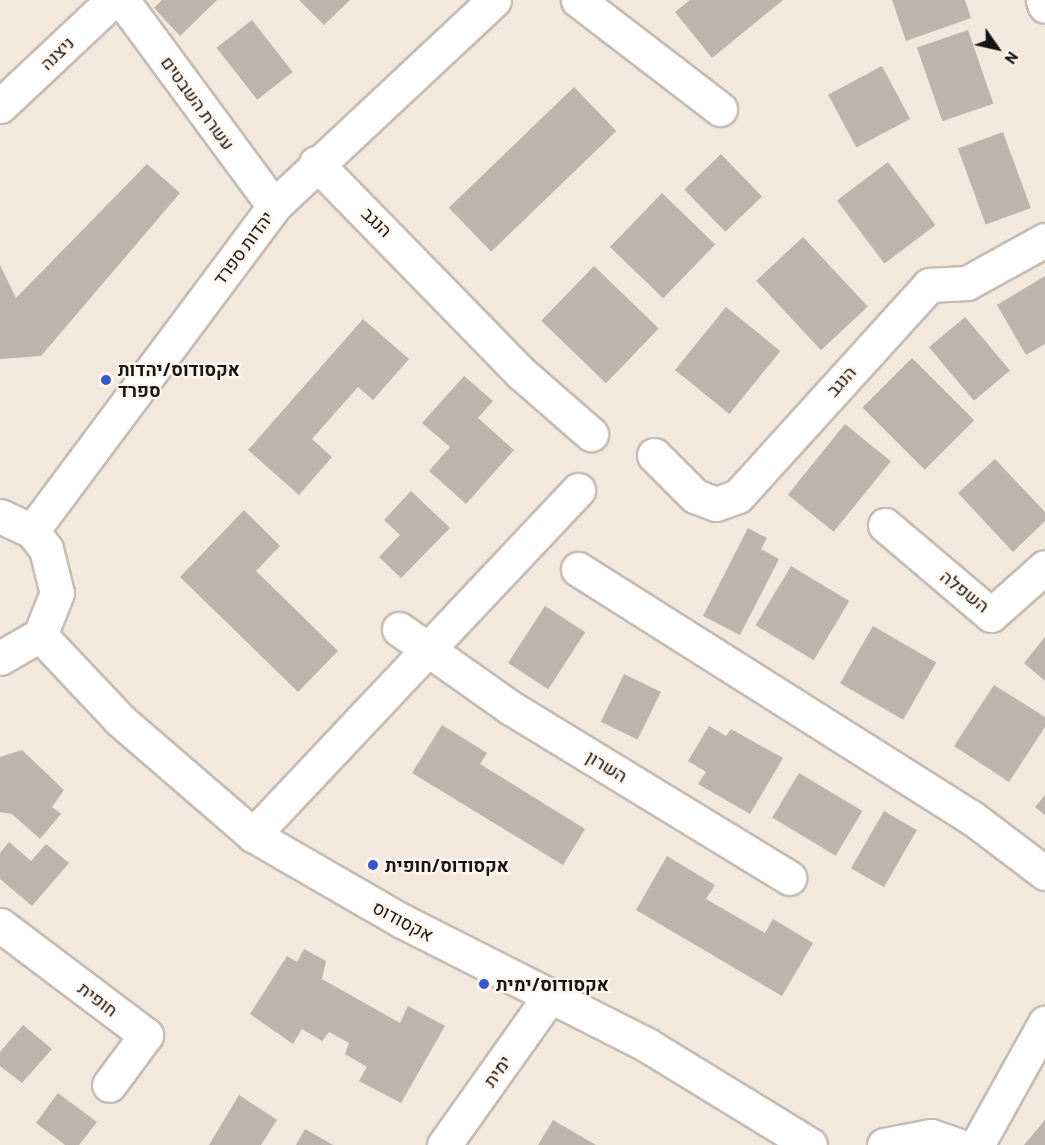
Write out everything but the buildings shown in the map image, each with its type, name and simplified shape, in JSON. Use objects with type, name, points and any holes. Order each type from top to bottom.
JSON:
[{"type":"street","name":"ניצנה","points":[[0,106],[112,0]]},
{"type":"street","name":"עשרת השבטים","points":[[122,0],[274,206]]},
{"type":"street","name":"יהדות ספרד","points":[[32,531],[274,206],[316,163],[494,0]]},
{"type":"street","points":[[578,0],[720,109]]},
{"type":"street","points":[[1043,0],[1045,6]]},
{"type":"street","name":"הנגב","points":[[316,163],[521,373],[591,434]]},
{"type":"street","name":"הנגב","points":[[654,455],[695,496],[716,504],[738,496],[929,285],[967,283],[1045,240]]},
{"type":"street","points":[[253,835],[578,490]]},
{"type":"street","points":[[0,516],[32,531],[55,570],[52,615],[40,635],[0,658]]},
{"type":"street","name":"השפלה","points":[[885,525],[991,615],[1045,567]]},
{"type":"street","points":[[578,569],[971,817],[1045,873]]},
{"type":"street","name":"השרון","points":[[399,629],[426,651],[789,878]]},
{"type":"street","name":"אקסודוס","points":[[40,635],[120,720],[253,835],[402,921],[647,1045],[810,1145]]},
{"type":"street","name":"חופית","points":[[0,925],[146,1035],[109,1085]]},
{"type":"street","name":"ימית","points":[[444,1145],[550,996]]},
{"type":"street","points":[[977,1145],[1045,1023]]},
{"type":"street","points":[[884,1145],[931,1136],[957,1145]]},
{"type":"place","name":"אקסודוס/יהדות ספרד","points":[[106,380]]},
{"type":"place","name":"אקסודוס/חופית","points":[[373,865]]},
{"type":"place","name":"אקסודוס/ימית","points":[[484,984]]}]
